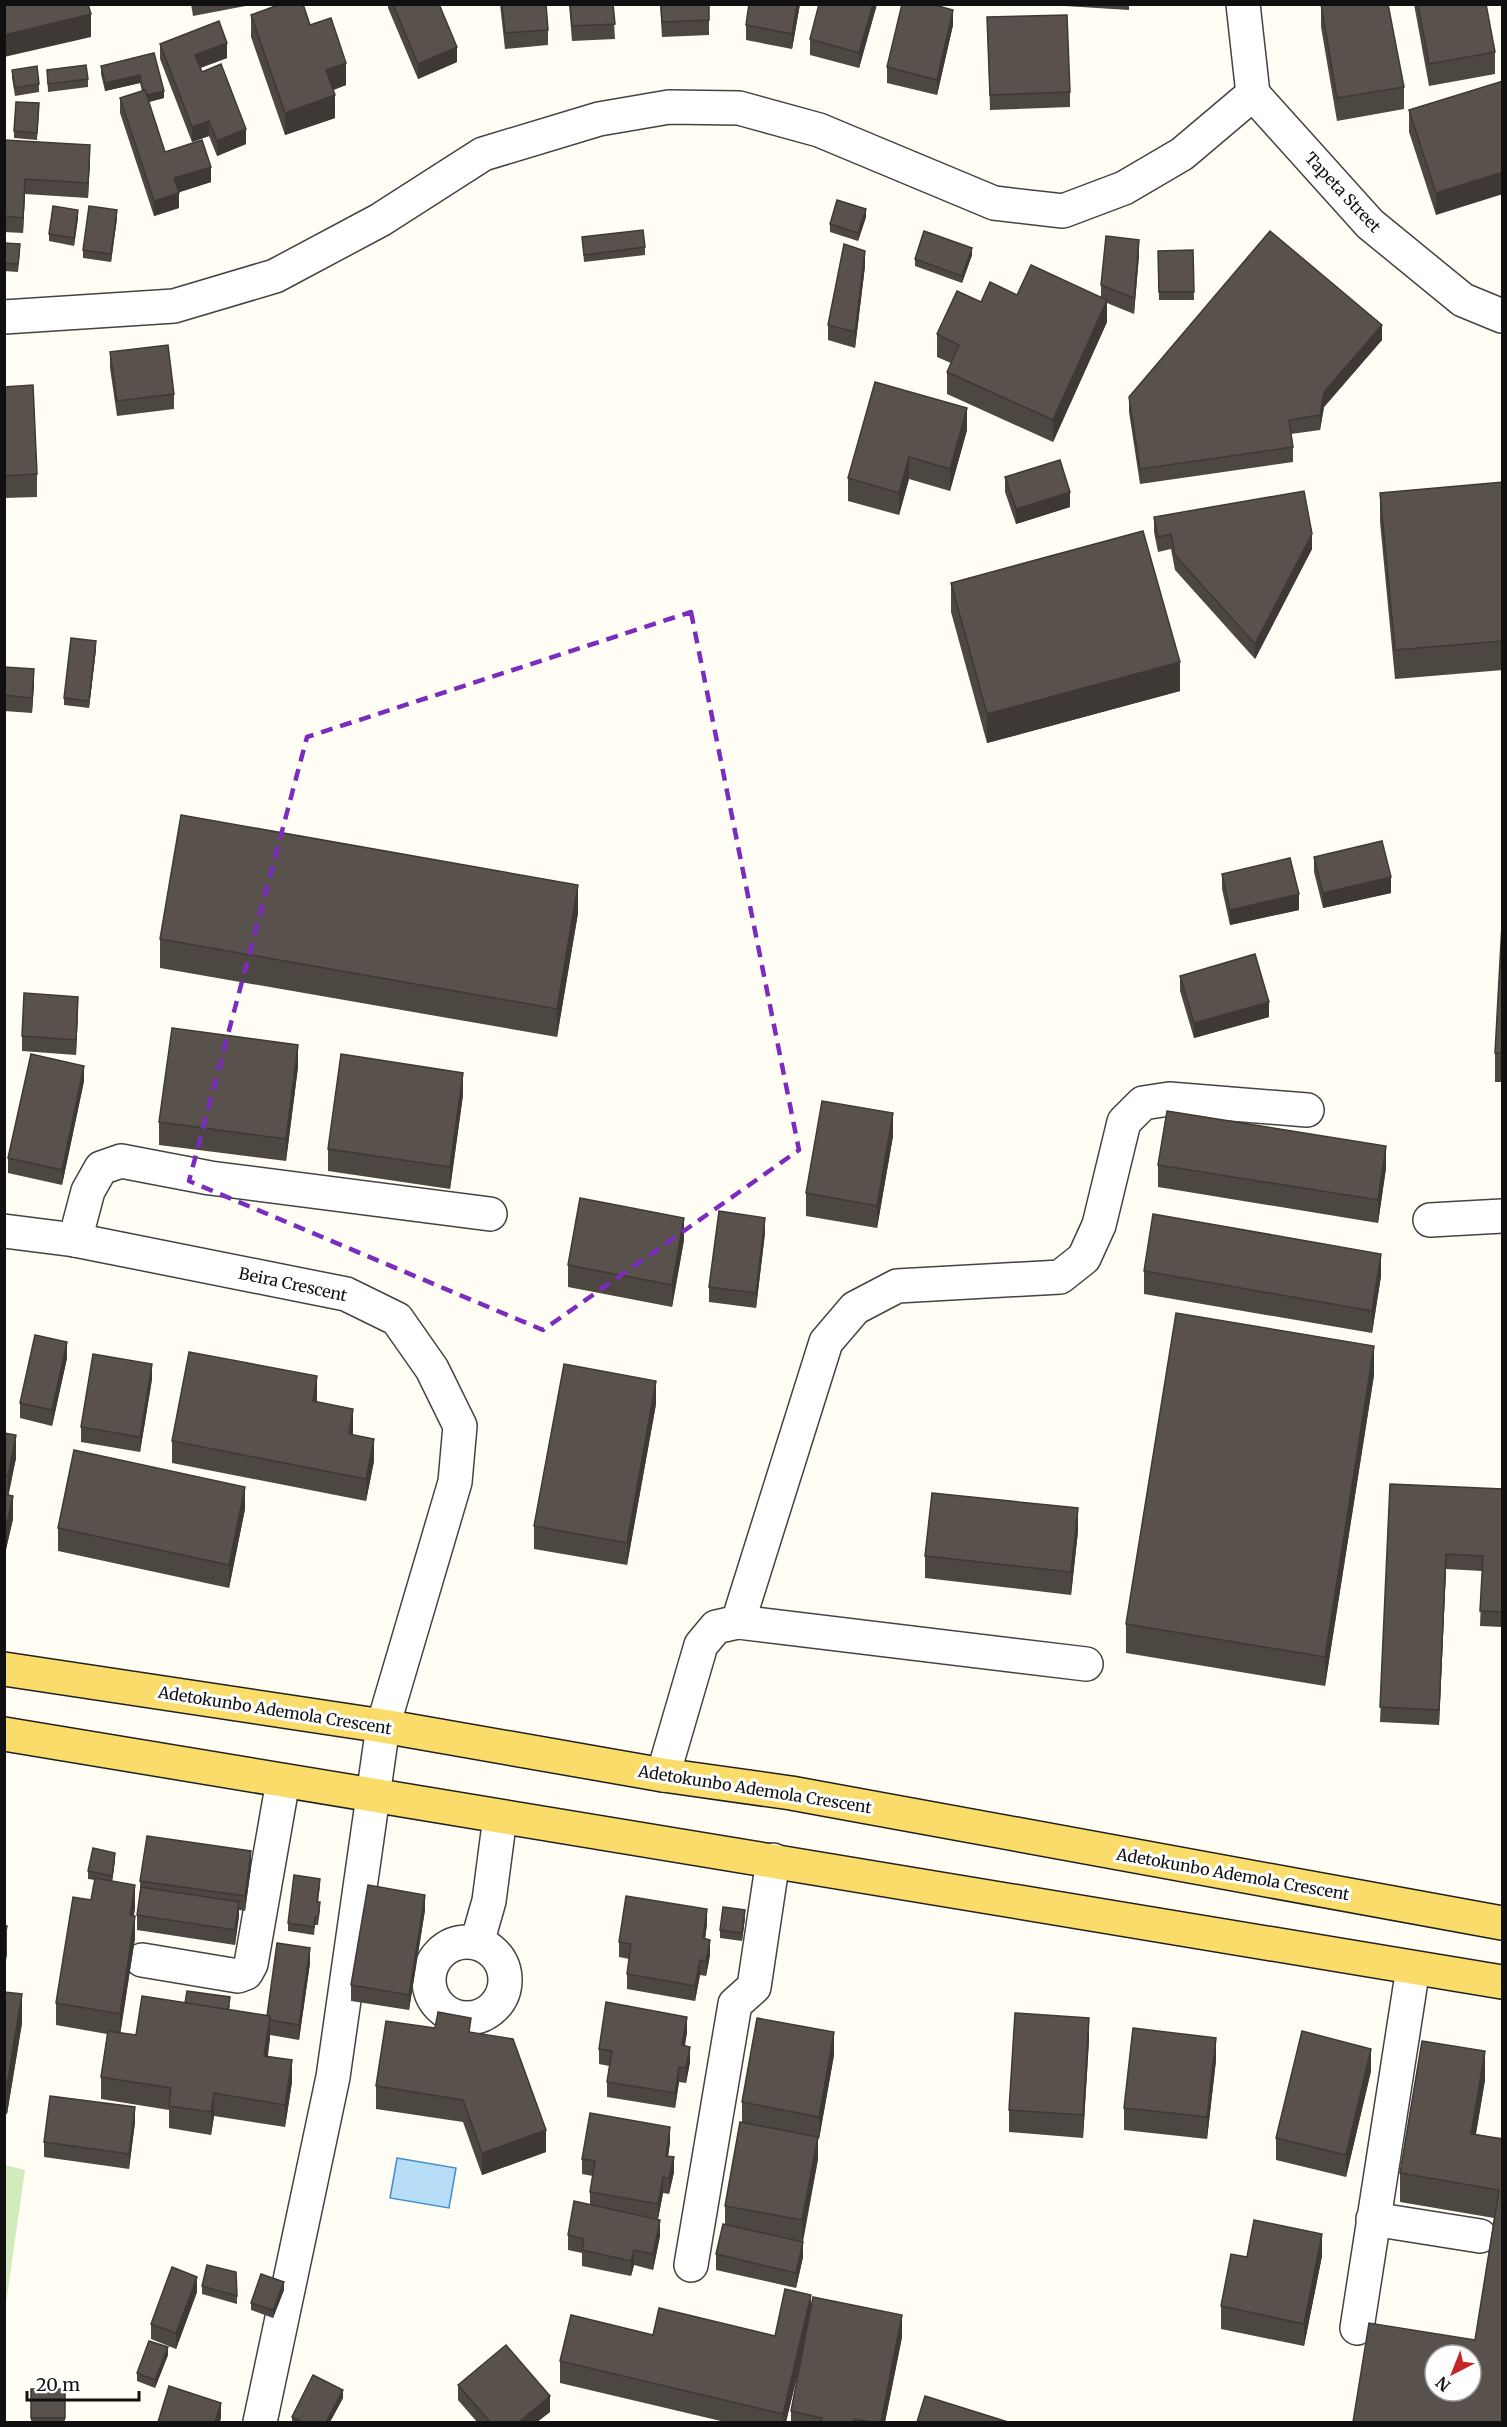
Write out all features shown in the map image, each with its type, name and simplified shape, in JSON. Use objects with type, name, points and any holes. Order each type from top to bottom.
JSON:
[{"type":"main road","name":"Adetokunbo Ademola Crescent","points":[[4,1669],[383,1726],[663,1775],[791,1793],[1503,1923]]},
{"type":"main road","points":[[4,1734],[1503,1982]]},
{"type":"street","points":[[4,318],[174,306],[275,276],[380,220],[483,154],[599,119],[669,107],[740,108],[819,130],[993,203],[1063,212],[1124,188],[1182,154],[1253,94],[1243,4]]},
{"type":"street","name":"Tapeta Street","points":[[1253,94],[1370,224],[1464,300],[1503,316]]},
{"type":"street","points":[[738,1622],[826,1342],[855,1308],[897,1286],[1060,1276],[1084,1258],[1099,1224],[1124,1122],[1143,1103],[1169,1099],[1308,1110]]},
{"type":"street","points":[[75,1240],[88,1191],[101,1168],[121,1161],[210,1178],[490,1214]]},
{"type":"street","points":[[1430,1220],[1503,1216]]},
{"type":"street","name":"Beira Crescent","points":[[4,1231],[75,1240],[346,1294],[397,1319],[432,1369],[460,1426],[455,1482],[383,1726],[375,1797],[333,2077],[260,2422]]},
{"type":"street","points":[[663,1775],[701,1645],[716,1627],[738,1622],[1086,1664]]},
{"type":"street","points":[[142,1960],[238,1976],[246,1973],[251,1964],[283,1781]]},
{"type":"street","points":[[477,1943],[489,1901],[500,1817]]},
{"type":"street","points":[[691,2265],[735,2004],[754,1987],[773,1860]]},
{"type":"street","points":[[1357,2328],[1413,1968]]},
{"type":"street","points":[[1373,2219],[1480,2236]]},
{"type":"highlighted area","points":[[691,612],[799,1150],[543,1330],[189,1181],[307,737]]},
{"type":"green space","points":[[4,2165],[25,2170],[5,2310]]},
{"type":"water","points":[[397,2158],[456,2168],[449,2208],[390,2198]]},
{"type":"building","points":[[4,4],[88,4],[91,14],[4,35]]},
{"type":"building","points":[[281,4],[303,4],[310,25],[331,18],[346,63],[326,70],[335,95],[285,113],[251,15]]},
{"type":"building","points":[[393,4],[439,4],[457,47],[418,64]]},
{"type":"building","points":[[502,4],[546,4],[548,30],[505,33]]},
{"type":"building","points":[[570,4],[613,4],[615,24],[572,26]]},
{"type":"building","points":[[661,4],[709,4],[709,20],[662,22]]},
{"type":"building","points":[[749,4],[797,4],[792,34],[746,25]]},
{"type":"building","points":[[819,4],[873,4],[859,53],[810,39]]},
{"type":"building","points":[[902,4],[931,4],[953,10],[937,80],[887,67]]},
{"type":"building","points":[[1321,4],[1388,4],[1404,87],[1337,98]]},
{"type":"building","points":[[1418,4],[1486,4],[1495,52],[1429,64]]},
{"type":"building","points":[[1067,15],[1070,92],[990,95],[987,17]]},
{"type":"building","points":[[219,21],[227,43],[195,55],[202,72],[221,64],[246,129],[217,141],[209,121],[192,127],[160,44]]},
{"type":"building","points":[[154,53],[164,91],[147,95],[145,90],[143,91],[140,75],[105,83],[101,66]]},
{"type":"building","points":[[86,65],[88,79],[48,84],[47,70]]},
{"type":"building","points":[[37,66],[39,84],[15,88],[12,70]]},
{"type":"building","points":[[1503,81],[1503,172],[1436,193],[1409,110]]},
{"type":"building","points":[[145,90],[165,152],[202,140],[211,167],[174,178],[179,193],[154,201],[120,98]]},
{"type":"building","points":[[16,102],[39,103],[37,133],[14,131]]},
{"type":"building","points":[[4,140],[90,145],[88,183],[25,179],[23,218],[4,216]]},
{"type":"building","points":[[837,200],[866,209],[858,233],[830,224]]},
{"type":"building","points":[[53,206],[78,210],[74,238],[49,234]]},
{"type":"building","points":[[89,206],[117,210],[111,254],[83,250]]},
{"type":"building","points":[[643,230],[645,247],[584,255],[582,237]]},
{"type":"building","points":[[924,231],[972,248],[962,276],[915,259]]},
{"type":"building","points":[[1270,231],[1382,325],[1324,392],[1320,415],[1289,420],[1293,447],[1140,469],[1129,397]]},
{"type":"building","points":[[1106,236],[1139,240],[1134,298],[1101,285]]},
{"type":"building","points":[[4,243],[20,244],[18,264],[4,263]]},
{"type":"building","points":[[844,244],[865,251],[855,332],[828,325]]},
{"type":"building","points":[[1193,250],[1194,292],[1159,292],[1158,251]]},
{"type":"building","points":[[1031,265],[1107,300],[1053,420],[947,372],[959,345],[937,334],[957,291],[981,302],[990,282],[1017,295]]},
{"type":"building","points":[[168,345],[174,394],[117,401],[110,352]]},
{"type":"building","points":[[875,382],[967,408],[950,469],[909,457],[899,493],[848,478]]},
{"type":"building","points":[[33,385],[37,474],[4,476],[4,387]]},
{"type":"building","points":[[1060,460],[1070,492],[1016,509],[1005,477]]},
{"type":"building","points":[[1503,482],[1503,641],[1395,650],[1380,493]]},
{"type":"building","points":[[1304,491],[1312,534],[1255,644],[1175,555],[1171,534],[1158,537],[1154,517]]},
{"type":"building","points":[[1143,531],[1180,662],[987,714],[951,583]]},
{"type":"building","points":[[71,638],[96,641],[89,701],[64,698]]},
{"type":"building","points":[[4,667],[34,669],[32,698],[4,695]]},
{"type":"building","points":[[181,815],[578,885],[557,1009],[160,939]]},
{"type":"building","points":[[1382,841],[1391,877],[1323,893],[1314,857]]},
{"type":"building","points":[[1290,858],[1299,894],[1230,910],[1222,874]]},
{"type":"building","points":[[1503,906],[1503,1053],[1495,1053]]},
{"type":"building","points":[[1255,954],[1269,1002],[1194,1023],[1180,976]]},
{"type":"building","points":[[24,993],[78,997],[76,1040],[22,1036]]},
{"type":"building","points":[[172,1028],[298,1045],[286,1139],[159,1122]]},
{"type":"building","points":[[31,1054],[84,1066],[62,1170],[8,1158]]},
{"type":"building","points":[[341,1054],[463,1073],[450,1167],[328,1149]]},
{"type":"building","points":[[822,1101],[893,1113],[877,1206],[806,1193]]},
{"type":"building","points":[[1167,1111],[1386,1146],[1378,1200],[1158,1165]]},
{"type":"building","points":[[580,1198],[684,1218],[672,1285],[568,1265]]},
{"type":"building","points":[[719,1211],[765,1218],[756,1293],[709,1287]]},
{"type":"building","points":[[1153,1214],[1381,1254],[1372,1311],[1144,1271]]},
{"type":"building","points":[[1176,1313],[1374,1346],[1325,1657],[1126,1624]]},
{"type":"building","points":[[35,1335],[67,1342],[52,1410],[20,1403]]},
{"type":"building","points":[[189,1352],[317,1376],[313,1401],[353,1409],[349,1434],[374,1439],[366,1479],[172,1441]]},
{"type":"building","points":[[93,1354],[152,1364],[140,1437],[81,1427]]},
{"type":"building","points":[[564,1364],[656,1381],[627,1543],[534,1526]]},
{"type":"building","points":[[4,1433],[16,1435],[8,1476],[4,1475]]},
{"type":"building","points":[[74,1450],[245,1487],[229,1565],[58,1528]]},
{"type":"building","points":[[1390,1484],[1503,1489],[1503,1612],[1480,1611],[1483,1556],[1446,1554],[1439,1710],[1380,1707]]},
{"type":"building","points":[[932,1493],[1078,1508],[1071,1572],[925,1556]]},
{"type":"building","points":[[4,1494],[13,1496],[4,1536]]},
{"type":"building","points":[[147,1836],[251,1851],[245,1896],[140,1881]]},
{"type":"building","points":[[93,1848],[115,1853],[112,1876],[88,1871]]},
{"type":"building","points":[[294,1875],[320,1879],[317,1902],[320,1902],[314,1927],[288,1923]]},
{"type":"building","points":[[95,1878],[135,1885],[130,1915],[135,1916],[120,2014],[56,2003],[73,1897],[91,1900]]},
{"type":"building","points":[[368,1885],[425,1895],[409,1995],[351,1985]]},
{"type":"building","points":[[141,1887],[239,1902],[235,1930],[137,1915]]},
{"type":"building","points":[[626,1896],[707,1909],[703,1938],[710,1940],[706,1961],[700,1960],[695,1986],[627,1974],[631,1944],[619,1942]]},
{"type":"building","points":[[723,1907],[745,1910],[742,1933],[720,1930]]},
{"type":"building","points":[[277,1943],[310,1948],[299,2025],[270,2020],[270,2016],[267,2016]]},
{"type":"building","points":[[187,1991],[230,1997],[228,2010],[185,2003]]},
{"type":"building","points":[[4,1992],[22,1994],[7,2085],[4,2085]]},
{"type":"building","points":[[142,1996],[270,2016],[264,2056],[292,2060],[285,2105],[214,2093],[211,2112],[169,2106],[171,2088],[101,2077],[108,2031],[136,2035]]},
{"type":"building","points":[[606,2002],[687,2017],[682,2045],[690,2047],[686,2068],[679,2067],[675,2093],[607,2082],[612,2051],[599,2049]]},
{"type":"building","points":[[438,2012],[471,2018],[469,2032],[513,2039],[546,2130],[482,2153],[463,2100],[376,2086],[386,2021],[435,2028]]},
{"type":"building","points":[[1015,2013],[1089,2018],[1083,2115],[1009,2110]]},
{"type":"building","points":[[757,2018],[834,2032],[819,2117],[742,2102]]},
{"type":"building","points":[[1133,2028],[1216,2038],[1207,2117],[1124,2108]]},
{"type":"building","points":[[1302,2031],[1371,2049],[1346,2155],[1276,2138]]},
{"type":"building","points":[[1422,2041],[1485,2051],[1471,2134],[1503,2139],[1503,2422],[1353,2422],[1369,2323],[1475,2340],[1499,2190],[1400,2173]]},
{"type":"building","points":[[50,2096],[135,2107],[129,2154],[44,2142]]},
{"type":"building","points":[[590,2113],[670,2127],[666,2156],[674,2157],[669,2178],[663,2177],[658,2204],[590,2192],[595,2161],[582,2159]]},
{"type":"building","points":[[740,2122],[818,2137],[802,2220],[725,2206]]},
{"type":"building","points":[[574,2201],[660,2220],[653,2254],[634,2250],[631,2261],[582,2250],[584,2239],[568,2235]]},
{"type":"building","points":[[1254,2220],[1322,2234],[1304,2324],[1221,2306],[1231,2254],[1247,2257]]},
{"type":"building","points":[[723,2224],[803,2242],[796,2273],[716,2254]]},
{"type":"building","points":[[207,2265],[236,2272],[237,2296],[202,2286]]},
{"type":"building","points":[[172,2267],[197,2277],[176,2333],[151,2324]]},
{"type":"building","points":[[261,2274],[284,2282],[273,2310],[251,2303]]},
{"type":"building","points":[[785,2289],[811,2295],[783,2414],[560,2361],[571,2315],[653,2335],[659,2308],[775,2336]]},
{"type":"building","points":[[813,2297],[902,2315],[881,2422],[854,2419],[853,2422],[821,2422],[822,2418],[791,2411]]},
{"type":"building","points":[[149,2341],[168,2347],[155,2380],[137,2373]]},
{"type":"building","points":[[506,2345],[550,2396],[519,2422],[490,2422],[458,2385]]},
{"type":"building","points":[[313,2375],[343,2390],[326,2422],[303,2422],[292,2417]]},
{"type":"building","points":[[169,2386],[221,2403],[215,2422],[158,2422]]},
{"type":"building","points":[[31,2389],[65,2389],[65,2418],[31,2418]]},
{"type":"building","points":[[925,2396],[1008,2422],[917,2422]]}]
